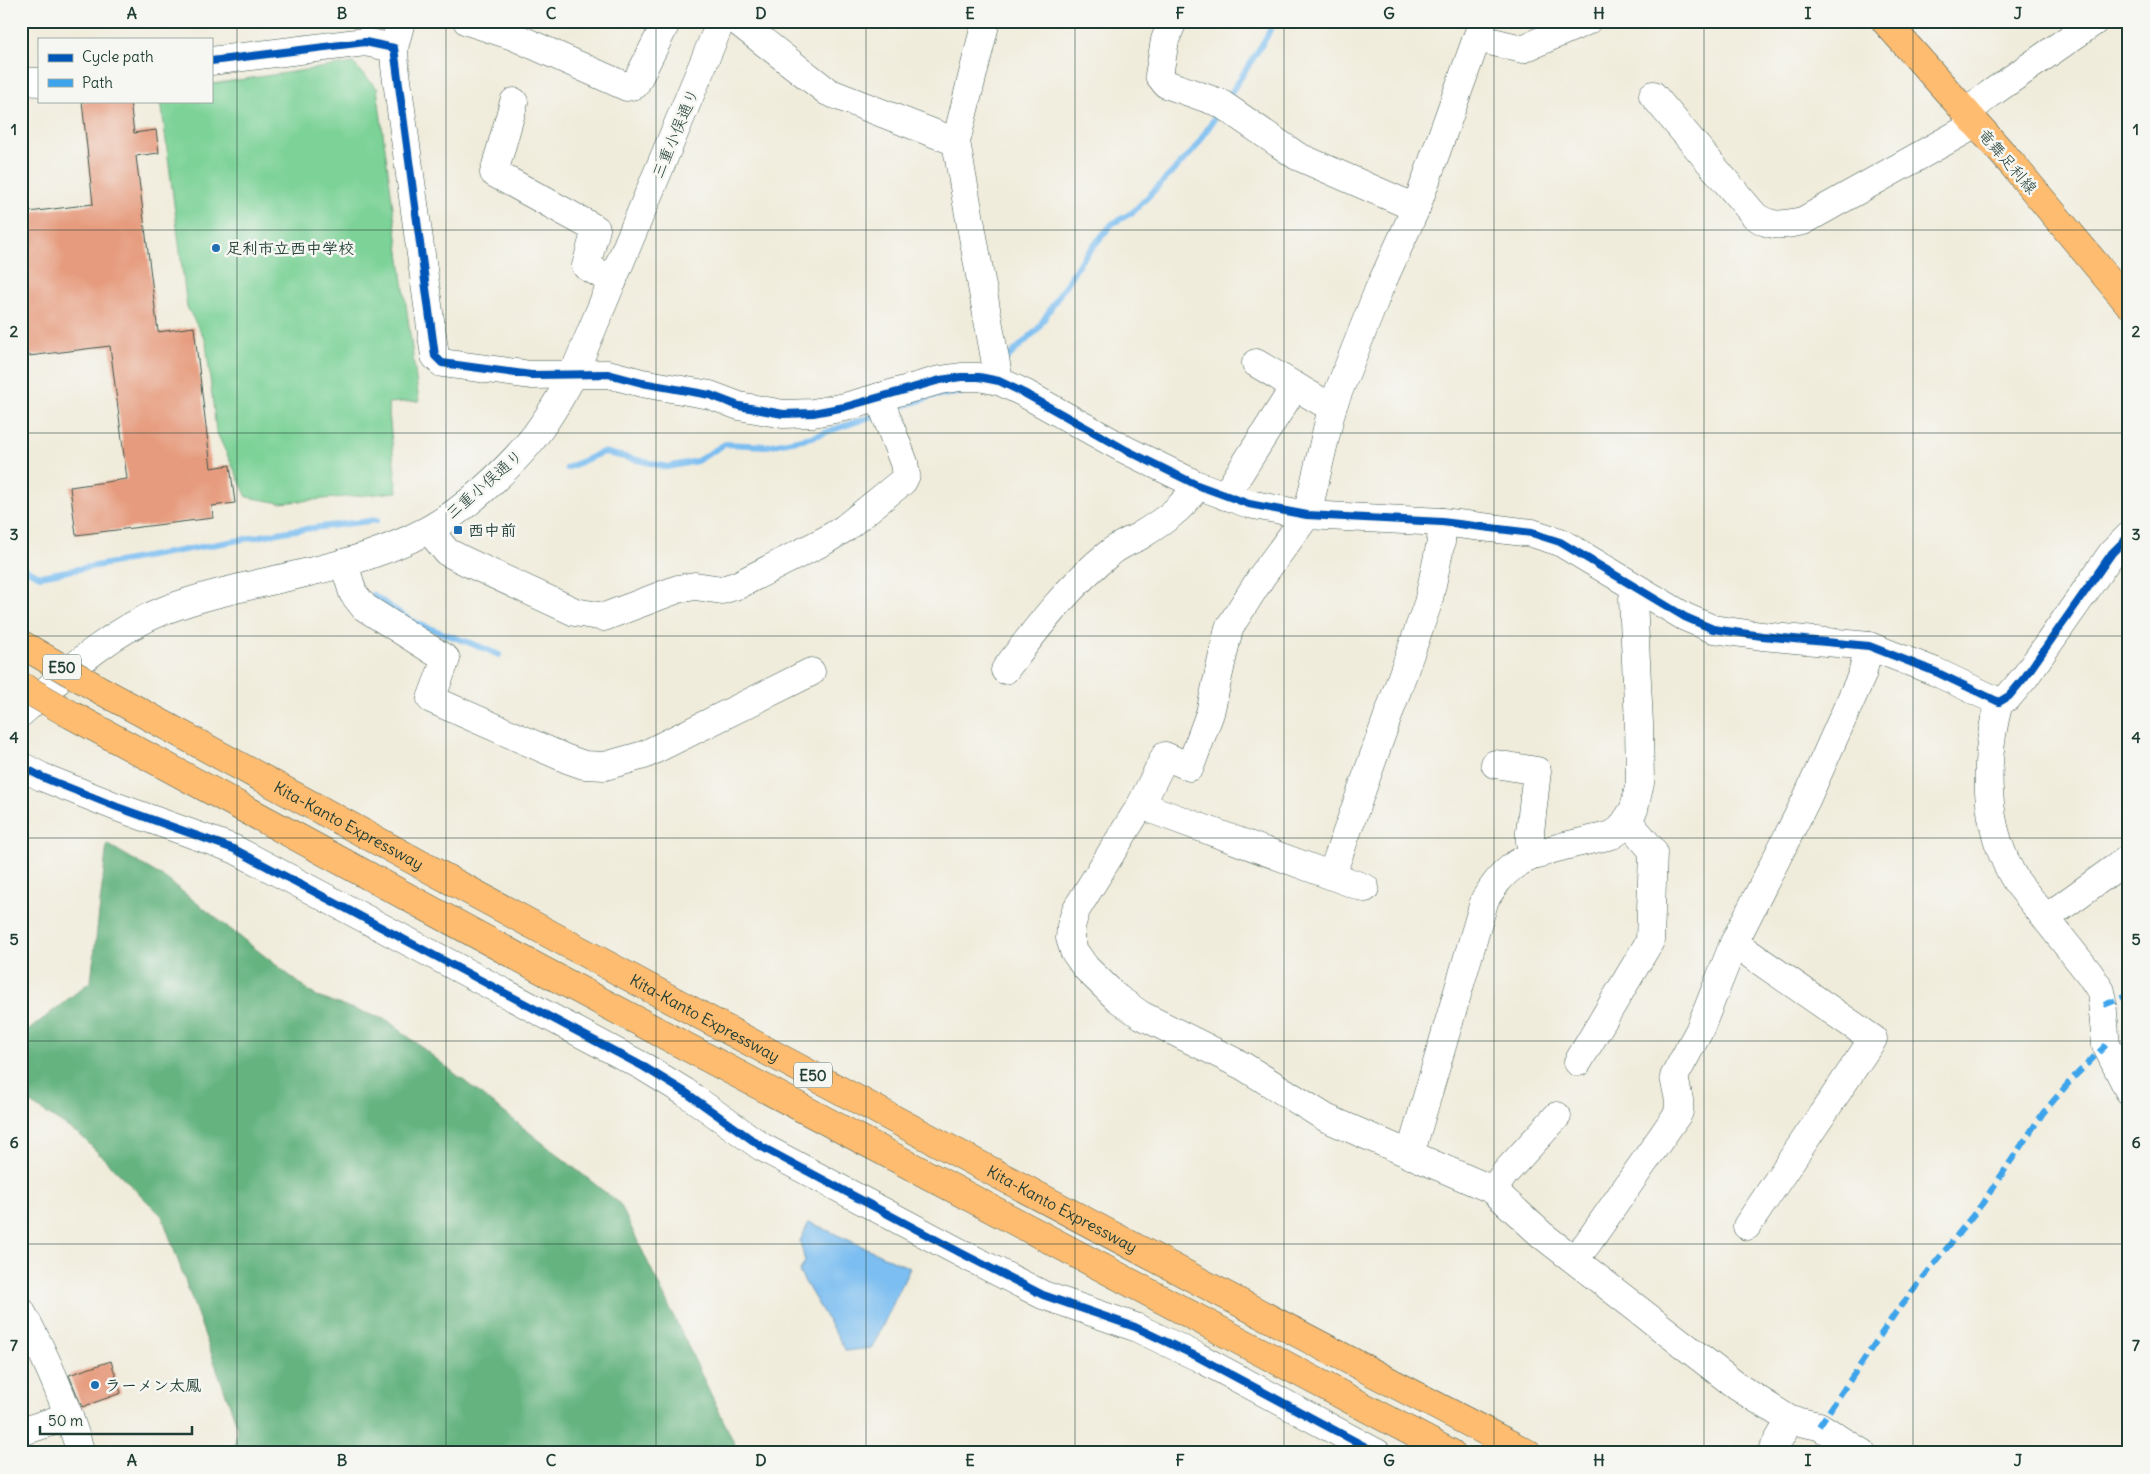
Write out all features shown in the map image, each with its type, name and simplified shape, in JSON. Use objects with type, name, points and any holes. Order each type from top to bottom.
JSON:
[{"type":"main road","name":"竜舞足利線","points":[[1885,21],[2012,164],[2129,304]]},
{"type":"main road","name":"Kita-Kanto Expressway","points":[[21,644],[102,691],[561,941],[1363,1368],[1528,1453]]},
{"type":"main road","name":"E50","points":[[21,686],[542,970],[1451,1453]]},
{"type":"street","points":[[402,21],[394,48],[435,356],[442,364],[531,375],[608,374],[642,383],[710,395],[739,406],[783,414],[813,413],[940,380],[979,377],[999,381],[1124,449],[1197,485],[1225,496],[1274,510],[1307,515],[1442,522],[1532,533],[1550,539],[1590,559],[1685,617],[1713,629],[1762,636],[1870,646],[1936,672],[1999,702]]},
{"type":"street","points":[[467,21],[513,36],[627,87],[635,85],[667,21]]},
{"type":"street","name":"三重小俣通り","points":[[21,713],[80,660],[126,630],[164,611],[207,597],[344,563],[389,548],[429,530],[467,503],[508,466],[530,442],[551,414],[574,375],[721,21]]},
{"type":"street","points":[[737,21],[828,92],[956,142]]},
{"type":"street","points":[[986,21],[956,142],[999,381]]},
{"type":"street","points":[[1173,21],[1165,40],[1159,74],[1166,84],[1220,103],[1297,156],[1416,208]]},
{"type":"street","points":[[1587,21],[1522,50],[1480,29],[1416,208],[1379,289],[1332,408],[1307,515],[1262,576],[1229,628],[1210,713],[1190,766],[1165,756],[1142,802],[1076,910],[1070,938],[1074,951],[1086,968],[1117,998],[1141,1015],[1243,1066],[1326,1118],[1493,1190],[1542,1235],[1738,1388],[1790,1420],[1819,1426],[1862,1453]]},
{"type":"street","points":[[1653,95],[1755,216],[1766,224],[1784,225],[1803,222],[1971,119],[1990,94],[2095,21]]},
{"type":"street","points":[[212,61],[365,42],[394,48]]},
{"type":"street","points":[[21,82],[38,82]]},
{"type":"street","points":[[514,102],[494,173],[596,229],[586,266],[613,281]]},
{"type":"street","points":[[1256,363],[1332,408]]},
{"type":"street","points":[[1225,496],[1294,386]]},
{"type":"street","points":[[429,530],[447,552],[529,592],[575,612],[588,615],[604,617],[678,589],[695,586],[722,590],[738,585],[826,540],[845,528],[903,481],[906,475],[904,463],[879,397]]},
{"type":"street","points":[[1005,670],[1056,603],[1087,573],[1113,550],[1161,523],[1190,498],[1197,485]]},
{"type":"street","points":[[1332,874],[1419,632],[1436,573],[1442,522]]},
{"type":"street","points":[[2129,536],[2112,553],[2025,677],[2009,696],[1999,702],[1991,732],[1988,758],[1992,823],[2006,865],[2016,881],[2089,973],[2101,991],[2106,1045],[2129,1091]]},
{"type":"street","points":[[344,563],[353,593],[364,607],[446,659],[431,698],[566,759],[584,765],[605,766],[644,754],[811,672]]},
{"type":"street","points":[[1410,1155],[1485,899],[1499,879],[1514,865],[1538,855],[1612,835],[1621,829],[1634,809],[1640,783],[1633,599],[1637,589]]},
{"type":"street","points":[[1574,1259],[1587,1244],[1679,1112],[1679,1100],[1674,1077],[1699,1031],[1734,943],[1806,800],[1862,675],[1870,646]]},
{"type":"street","points":[[1496,764],[1537,771],[1530,842],[1538,855]]},
{"type":"street","points":[[21,766],[42,777],[117,807],[234,848],[644,1067],[685,1092],[762,1148],[1043,1295],[1135,1327],[1198,1358],[1377,1453]]},
{"type":"street","points":[[1142,802],[1156,811],[1332,874],[1365,888]]},
{"type":"street","points":[[1578,1062],[1650,941],[1653,851],[1627,820]]},
{"type":"street","points":[[2046,918],[2129,858]]},
{"type":"street","points":[[1734,943],[1873,1039],[1747,1226]]},
{"type":"street","points":[[1493,1190],[1505,1173],[1557,1116]]},
{"type":"street","points":[[21,1311],[36,1339],[69,1416],[81,1453]]},
{"type":"street","points":[[21,1432],[69,1416]]},
{"type":"street","points":[[1771,1453],[1790,1420]]},
{"type":"green space","points":[[353,63],[377,88],[419,401],[388,403],[397,492],[281,503],[247,497],[216,431],[206,342],[187,307],[161,102],[212,102],[212,84]]},
{"type":"green space","points":[[107,844],[165,878],[317,997],[387,1020],[620,1204],[739,1453],[234,1453],[237,1425],[162,1216],[80,1135],[21,1097],[21,1031],[25,1033],[91,981]]},
{"type":"water","points":[[809,1222],[910,1268],[872,1348],[846,1351],[799,1272],[805,1262],[800,1241]]},
{"type":"building","points":[[82,102],[130,102],[134,133],[156,130],[159,153],[136,156],[158,332],[194,327],[211,468],[230,465],[235,503],[212,506],[213,518],[76,535],[70,487],[127,479],[110,346],[21,357],[21,213],[93,204]]},
{"type":"building","points":[[111,1361],[121,1393],[82,1407],[69,1375]]},
{"type":"waterway","points":[[1227,99],[1266,38],[1274,21]]},
{"type":"waterway","points":[[1004,361],[1037,330],[1080,262],[1112,224],[1133,212],[1194,150],[1220,110]]},
{"type":"waterway","points":[[891,410],[933,396],[972,391],[978,385]]},
{"type":"waterway","points":[[567,468],[603,452],[667,467],[697,461],[725,444],[767,446],[812,437],[879,414]]},
{"type":"waterway","points":[[21,567],[40,576],[289,531],[377,520]]},
{"type":"waterway","points":[[373,595],[412,621],[499,655]]},
{"type":"marked path","points":[[2104,1005],[2129,995]]},
{"type":"marked path","points":[[1819,1426],[1896,1312],[1982,1204],[2043,1113],[2072,1079],[2106,1045]]},
{"type":"cycle path","points":[[212,61],[365,42],[394,48],[435,356],[442,363],[531,375],[608,374],[642,383],[710,395],[739,406],[783,414],[813,413],[845,407],[940,380],[979,377],[999,381],[1124,449],[1197,485],[1249,504],[1307,515],[1442,522],[1532,533],[1560,542],[1685,617],[1713,629],[1762,636],[1869,646],[1936,672],[1999,702],[2009,696],[2025,677],[2112,553],[2129,536]]},
{"type":"cycle path","points":[[21,766],[42,777],[117,807],[234,849],[644,1067],[685,1092],[762,1147],[959,1252],[1043,1295],[1135,1327],[1198,1357],[1377,1453]]},
{"type":"place","name":"足利市立西中学校","points":[[216,248]]},
{"type":"place","name":"西中前","points":[[458,530]]},
{"type":"place","name":"ラーメン太鳳","points":[[95,1385]]}]
